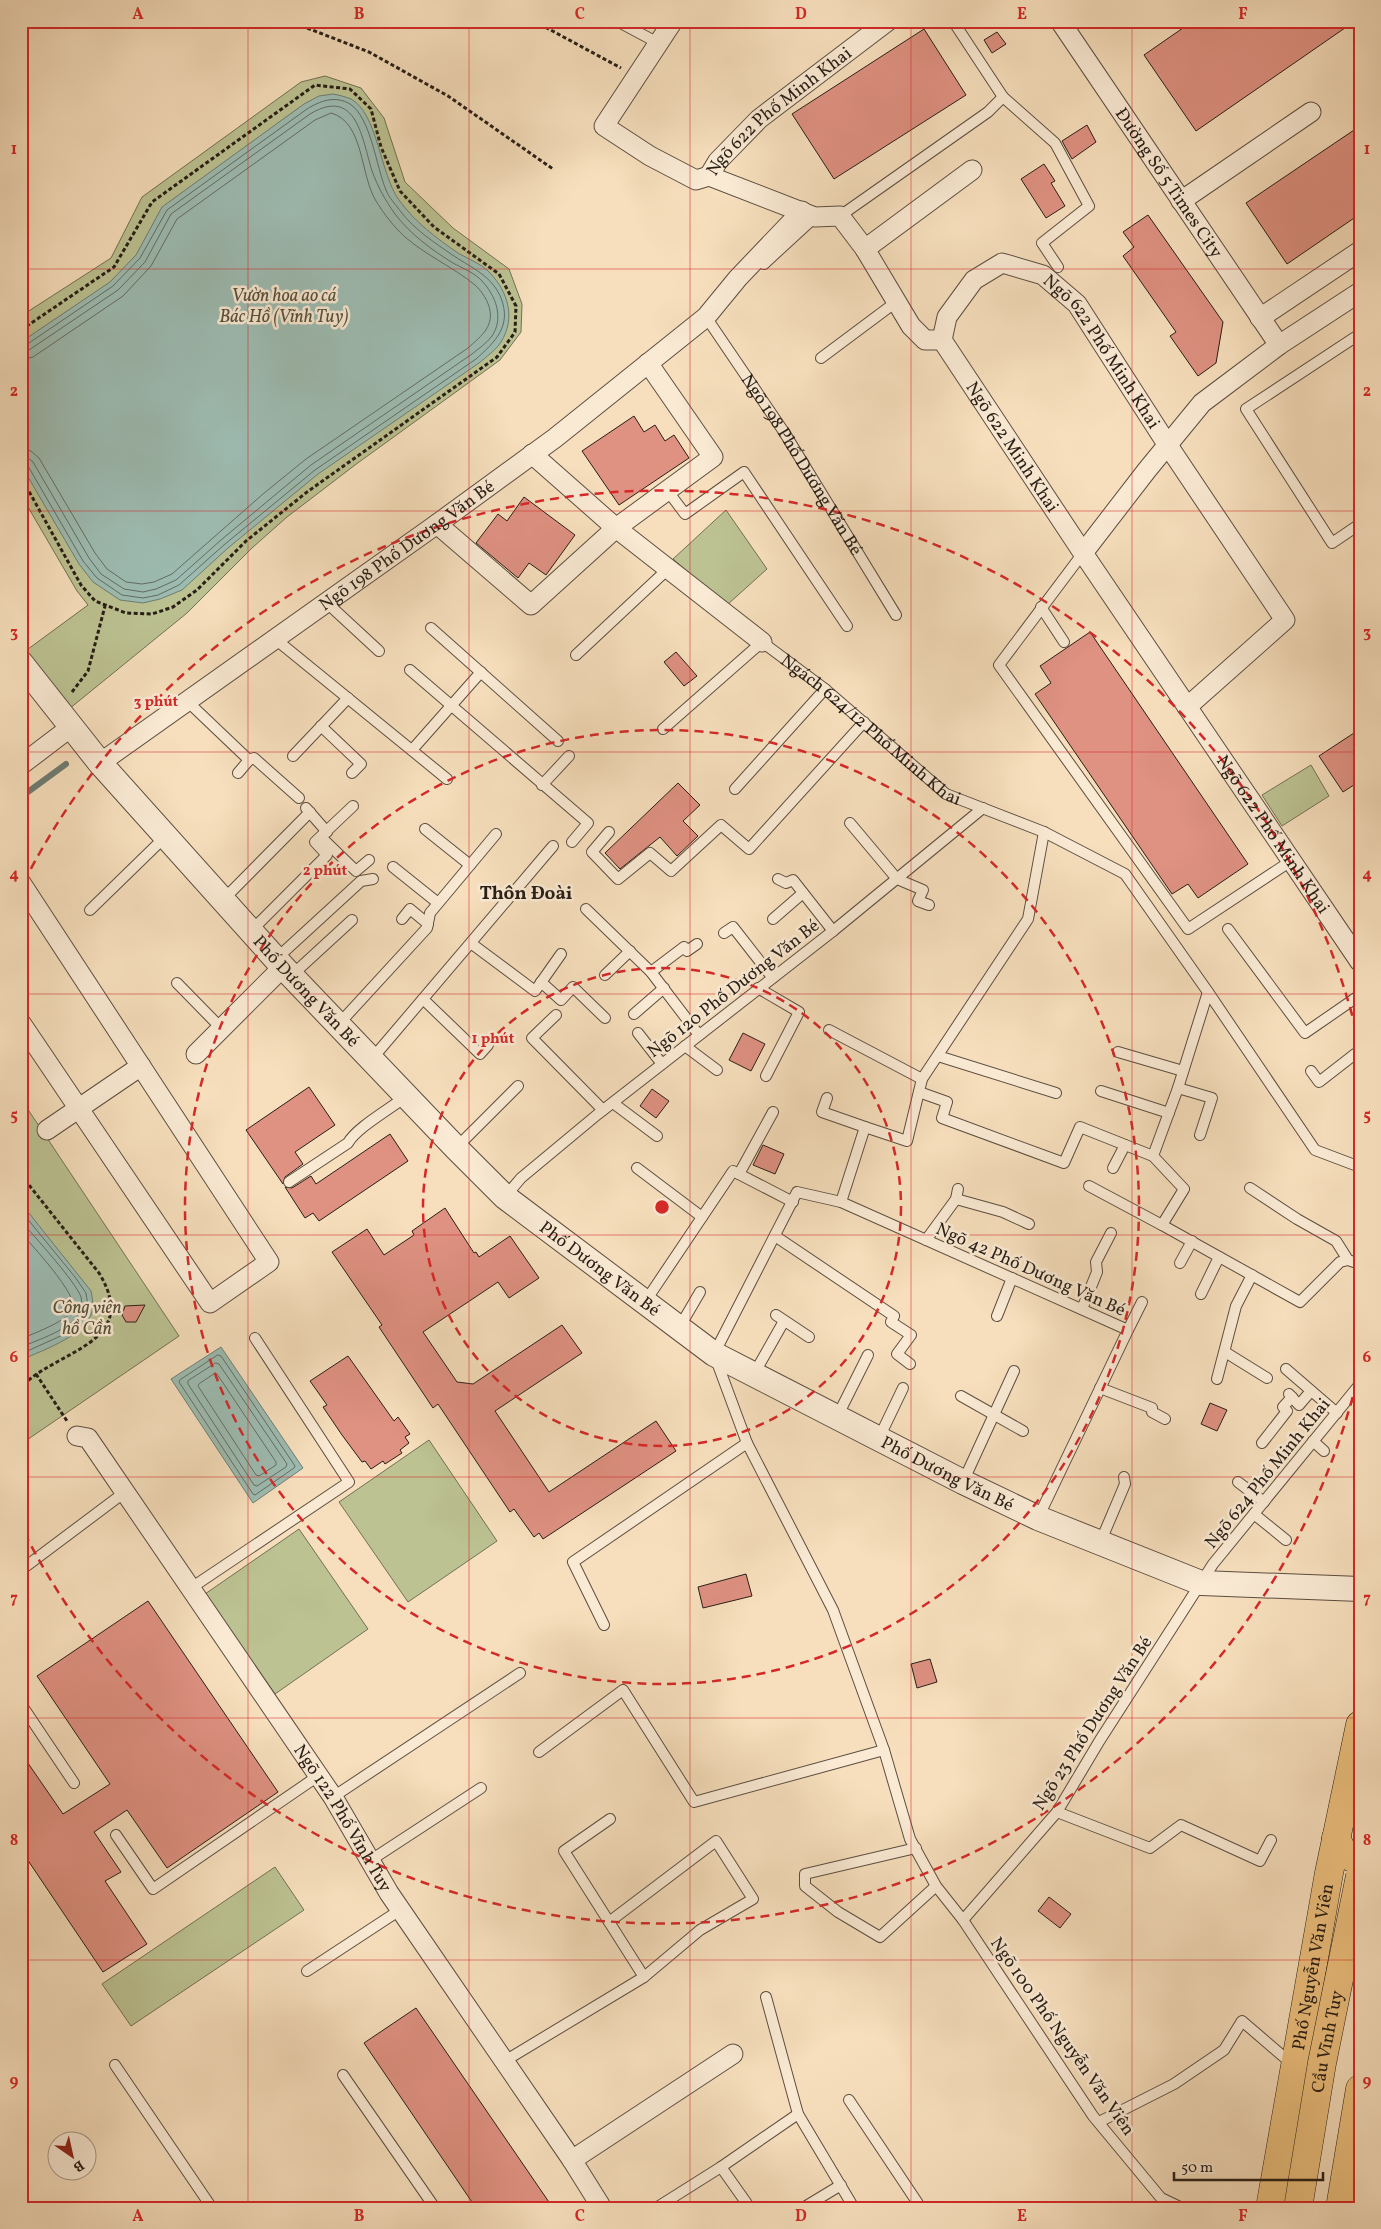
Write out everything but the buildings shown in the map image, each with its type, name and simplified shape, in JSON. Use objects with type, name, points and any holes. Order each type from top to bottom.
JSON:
[{"type":"main road","name":"Phố Nguyễn Văn Viên","points":[[1270,2208],[1320,1923],[1360,1725]]},
{"type":"main road","points":[[1336,1838],[1343,1853],[1360,1862]]},
{"type":"main road","name":"Cầu Vĩnh Tuy","points":[[1298,2208],[1322,2063],[1360,1876]]},
{"type":"main road","points":[[1320,1923],[1330,1913],[1342,1909],[1360,1910]]},
{"type":"main road","points":[[1340,2208],[1360,2089]]},
{"type":"street","points":[[673,21],[660,44],[604,126],[650,156],[696,180],[709,176]]},
{"type":"street","name":"Ngõ 622 Phố Minh Khai","points":[[840,216],[809,214],[709,176],[718,161],[759,119],[888,21]]},
{"type":"street","name":"Đường Số 5 Times City","points":[[1060,21],[1279,345]]},
{"type":"street","points":[[1181,201],[1311,112]]},
{"type":"street","points":[[865,249],[972,170]]},
{"type":"street","name":"Ngõ 198 Phố Dương Văn Bé","points":[[100,762],[437,524],[532,454],[706,317],[738,278],[809,214]]},
{"type":"street","points":[[840,216],[865,249],[911,326],[925,340],[942,340]]},
{"type":"street","points":[[1260,318],[1360,251]]},
{"type":"street","name":"Ngõ 622 Phố Minh Khai","points":[[942,340],[947,317],[974,280],[1002,263],[1043,275],[1077,304],[1167,444],[1285,620],[1187,707]]},
{"type":"street","points":[[1083,553],[1202,402],[1279,345],[1360,292]]},
{"type":"street","name":"Ngõ 622 Minh Khai","points":[[942,340],[1083,553]]},
{"type":"street","points":[[437,524],[531,605],[616,528],[713,457],[648,363]]},
{"type":"street","name":"Ngách 624/12 Phố Minh Khai","points":[[532,454],[616,528],[762,642]]},
{"type":"street","name":"Ngõ 622 Phố Minh Khai","points":[[1083,553],[1360,962]]},
{"type":"street","name":"Phố Dương Văn Bé","points":[[21,663],[100,762],[283,967],[405,1097],[504,1197],[714,1354],[963,1482],[1038,1518],[1099,1544],[1201,1583],[1360,1589]]},
{"type":"street","points":[[21,765],[71,727]]},
{"type":"street","points":[[21,883],[269,1262],[210,1303],[21,1022]]},
{"type":"street","points":[[196,1054],[283,967]]},
{"type":"street","points":[[47,1130],[142,1066]]},
{"type":"street","name":"Ngõ 122 Phố Vĩnh Tuy","points":[[77,1436],[88,1438],[191,1588],[333,1797],[400,1910],[572,2160],[602,2208]]},
{"type":"street","points":[[572,2160],[733,2054]]},
{"type":"lane","points":[[21,30],[26,21]]},
{"type":"lane","points":[[617,21],[660,44]]},
{"type":"lane","points":[[952,21],[1003,97],[1055,143],[1089,206],[1042,243],[1058,267]]},
{"type":"lane","points":[[840,216],[988,112],[1003,97]]},
{"type":"lane","points":[[764,264],[809,214]]},
{"type":"lane","points":[[821,358],[896,302]]},
{"type":"lane","name":"Ngõ 198 Phố Dương Văn Bé","points":[[706,317],[784,432],[896,615]]},
{"type":"lane","points":[[1360,334],[1246,409],[1332,543],[1360,524]]},
{"type":"lane","points":[[667,490],[685,514],[744,472],[847,626]]},
{"type":"lane","points":[[1083,553],[999,665],[1188,930],[1291,861]]},
{"type":"lane","points":[[576,655],[669,568]]},
{"type":"lane","points":[[326,602],[379,651]]},
{"type":"lane","points":[[1041,608],[1064,642]]},
{"type":"lane","points":[[431,628],[558,741]]},
{"type":"lane","points":[[274,638],[447,778]]},
{"type":"lane","points":[[663,729],[762,642]]},
{"type":"lane","name":"Ngách 624/12 Phố Minh Khai","points":[[762,642],[825,689],[946,794],[1044,832],[1125,874],[1315,1150],[1360,1167]]},
{"type":"lane","points":[[410,670],[588,823],[572,842]]},
{"type":"lane","points":[[412,750],[481,672]]},
{"type":"lane","points":[[735,789],[825,689]]},
{"type":"lane","points":[[293,756],[348,698]]},
{"type":"lane","points":[[186,700],[249,760]]},
{"type":"lane","points":[[608,832],[592,852],[618,879],[650,853],[671,872],[721,825],[749,849],[864,722]]},
{"type":"lane","points":[[322,726],[361,764],[352,773]]},
{"type":"lane","points":[[542,784],[569,756]]},
{"type":"lane","points":[[238,773],[249,760],[254,758],[299,798]]},
{"type":"lane","points":[[251,931],[327,855],[315,842],[353,806]]},
{"type":"lane","name":"Ngõ 120 Phố Dương Văn Bé","points":[[504,1197],[521,1178],[603,1110],[833,931],[983,808]]},
{"type":"lane","points":[[223,900],[308,810],[324,834],[356,871],[369,860]]},
{"type":"lane","points":[[850,823],[898,879],[923,890],[918,901],[929,905]]},
{"type":"lane","points":[[425,829],[470,865]]},
{"type":"lane","points":[[827,1098],[822,1112],[908,1141],[922,1080],[1028,919],[1044,832]]},
{"type":"lane","points":[[337,1026],[427,928],[430,913],[496,834]]},
{"type":"lane","points":[[90,910],[166,836]]},
{"type":"lane","points":[[371,1060],[472,944],[553,846]]},
{"type":"lane","points":[[393,867],[438,903]]},
{"type":"lane","points":[[283,967],[361,881],[373,879]]},
{"type":"lane","points":[[778,879],[786,883],[793,880],[833,931]]},
{"type":"lane","points":[[773,919],[803,893]]},
{"type":"lane","points":[[402,918],[410,909],[428,924]]},
{"type":"lane","points":[[586,909],[651,972],[699,1035]]},
{"type":"lane","points":[[283,967],[352,920]]},
{"type":"lane","points":[[724,933],[733,926],[772,977]]},
{"type":"lane","points":[[1228,929],[1306,1033],[1360,995]]},
{"type":"lane","points":[[472,944],[536,991],[561,954]]},
{"type":"lane","points":[[651,972],[684,947],[687,951],[697,944]]},
{"type":"lane","points":[[605,975],[630,951]]},
{"type":"lane","points":[[177,982],[222,1029]]},
{"type":"lane","points":[[542,982],[561,1000],[573,987],[605,1018]]},
{"type":"lane","points":[[634,1014],[664,988]]},
{"type":"lane","points":[[758,988],[798,1012],[766,1076]]},
{"type":"lane","points":[[1153,1156],[1184,1071],[1208,992]]},
{"type":"lane","points":[[424,999],[480,1054],[488,1046]]},
{"type":"lane","points":[[556,1015],[532,1038],[603,1110]]},
{"type":"lane","points":[[828,1030],[922,1080]]},
{"type":"lane","points":[[638,1032],[662,1064]]},
{"type":"lane","points":[[684,1046],[717,1070]]},
{"type":"lane","points":[[1118,1052],[1184,1071]]},
{"type":"lane","points":[[1310,1071],[1319,1082],[1355,1054],[1360,1061]]},
{"type":"lane","points":[[938,1056],[1056,1093]]},
{"type":"lane","points":[[456,1148],[518,1086]]},
{"type":"lane","points":[[1178,1088],[1212,1098],[1200,1135]]},
{"type":"lane","points":[[1101,1091],[1169,1114]]},
{"type":"lane","points":[[919,1092],[947,1102],[942,1118],[1064,1163],[1080,1127],[1153,1156],[1184,1189],[1162,1225]]},
{"type":"lane","points":[[290,1182],[348,1143],[353,1134],[405,1097]]},
{"type":"lane","points":[[613,1103],[657,1136]]},
{"type":"lane","points":[[739,1174],[773,1112]]},
{"type":"lane","points":[[841,1202],[865,1127]]},
{"type":"lane","points":[[1113,1168],[1125,1145]]},
{"type":"lane","points":[[637,1168],[702,1217]]},
{"type":"lane","points":[[645,1302],[733,1171],[792,1202],[714,1354]]},
{"type":"lane","points":[[1089,1186],[1300,1302],[1340,1262],[1348,1260],[1360,1264]]},
{"type":"lane","points":[[1250,1188],[1297,1219],[1336,1241],[1348,1260]]},
{"type":"lane","name":"Ngõ 42 Phố Dương Văn Bé","points":[[792,1202],[798,1192],[841,1202],[1128,1330],[1038,1518]]},
{"type":"lane","points":[[926,1240],[957,1194],[1029,1224]]},
{"type":"lane","points":[[1082,1309],[1097,1272],[1096,1262],[1111,1233]]},
{"type":"lane","points":[[775,1236],[894,1316],[890,1322],[910,1335],[897,1354],[910,1364]]},
{"type":"lane","points":[[1180,1263],[1192,1241]]},
{"type":"lane","points":[[1201,1294],[1219,1257]]},
{"type":"lane","points":[[1217,1380],[1226,1352],[1236,1306],[1252,1275]]},
{"type":"lane","points":[[996,1316],[1012,1278]]},
{"type":"lane","points":[[679,1328],[700,1292]]},
{"type":"lane","points":[[1128,1330],[1142,1302]]},
{"type":"lane","points":[[754,1374],[780,1318],[809,1337]]},
{"type":"lane","points":[[191,1588],[348,1482],[255,1338]]},
{"type":"lane","points":[[1226,1352],[1267,1378]]},
{"type":"lane","name":"Ngõ 100 Phố Nguyễn Văn Viên","points":[[714,1354],[747,1443],[834,1610],[884,1750],[910,1839],[936,1886],[963,1920],[1099,2122],[1161,2198],[1182,2208]]},
{"type":"lane","points":[[837,1417],[868,1355]]},
{"type":"lane","points":[[1286,1369],[1337,1413]]},
{"type":"lane","points":[[963,1482],[1014,1371]]},
{"type":"lane","name":"Ngõ 624 Phố Minh Khai","points":[[1201,1583],[1214,1564],[1360,1384]]},
{"type":"lane","points":[[879,1438],[903,1388]]},
{"type":"lane","points":[[1100,1388],[1152,1408],[1152,1412],[1165,1419]]},
{"type":"lane","points":[[1262,1443],[1287,1411],[1283,1407],[1290,1396],[1299,1405],[1311,1391]]},
{"type":"lane","points":[[960,1396],[1023,1431]]},
{"type":"lane","points":[[1313,1441],[1324,1450]]},
{"type":"lane","points":[[604,1626],[573,1562],[747,1443]]},
{"type":"lane","points":[[1099,1544],[1125,1484],[1124,1478]]},
{"type":"lane","points":[[1238,1482],[1264,1502]]},
{"type":"lane","points":[[21,1570],[125,1492]]},
{"type":"lane","points":[[1254,1514],[1286,1540]]},
{"type":"lane","name":"Ngõ 23 Phố Dương Văn Bé","points":[[963,1920],[1057,1812],[1100,1740],[1201,1583]]},
{"type":"lane","points":[[333,1797],[520,1673]]},
{"type":"lane","points":[[539,1752],[623,1690],[694,1802],[884,1750]]},
{"type":"lane","points":[[21,1704],[74,1783]]},
{"type":"lane","points":[[116,1835],[153,1889],[318,1776]]},
{"type":"lane","points":[[371,1860],[482,1788]]},
{"type":"lane","points":[[1057,1812],[1150,1848],[1181,1825],[1260,1862],[1271,1840]]},
{"type":"lane","points":[[610,1819],[564,1851],[644,1977]]},
{"type":"lane","points":[[503,2062],[644,1977],[700,1930],[754,1899],[716,1841],[609,1922]]},
{"type":"lane","points":[[916,1848],[805,1874],[805,1886],[838,1912],[880,1937],[936,1886]]},
{"type":"lane","points":[[307,1971],[400,1910]]},
{"type":"lane","points":[[766,1997],[798,2114],[854,2208]]},
{"type":"lane","points":[[1099,2122],[1174,2084],[1224,2050],[1242,2020],[1295,2066]]},
{"type":"lane","points":[[115,2065],[212,2208]]},
{"type":"lane","points":[[343,2075],[435,2208]]},
{"type":"lane","points":[[849,2100],[921,2208]]},
{"type":"lane","points":[[656,2208],[722,2167],[798,2114]]},
{"type":"lane","points":[[722,2167],[750,2208]]},
{"type":"lane","points":[[803,2208],[841,2185]]},
{"type":"lane","points":[[21,2204],[24,2208]]},
{"type":"path","points":[[289,21],[377,56],[448,96],[553,169]]},
{"type":"path","points":[[534,21],[638,77]]},
{"type":"path","points":[[21,330],[114,267],[152,202],[315,86],[350,89],[371,109],[381,147],[400,191],[434,227],[499,274],[516,306],[515,332],[497,357],[307,492],[246,541],[197,590],[173,607],[152,614],[126,613],[95,601],[81,585],[21,477]]},
{"type":"path","points":[[71,693],[88,671],[105,606]]},
{"type":"path","points":[[21,1175],[99,1273],[108,1288],[112,1302],[110,1321],[98,1338],[36,1374],[21,1388]]},
{"type":"path","points":[[36,1374],[77,1436]]},
{"type":"green space","name":"Vườn hoa ao cá Bác Hồ (Vĩnh Tuy)","points":[[325,76],[361,88],[384,118],[405,182],[453,228],[509,269],[522,304],[521,332],[500,360],[355,465],[287,517],[252,548],[187,613],[69,709],[24,652],[88,605],[77,591],[21,495],[21,316],[111,258],[142,197],[301,82]]},
{"type":"green space","points":[[726,510],[767,569],[727,605],[673,559]]},
{"type":"green space","points":[[1311,765],[1329,796],[1282,826],[1262,795]]},
{"type":"green space","name":"Công viên hồ Cần","points":[[21,1099],[179,1336],[21,1444]]},
{"type":"green space","points":[[429,1440],[497,1541],[408,1602],[339,1502]]},
{"type":"green space","points":[[299,1529],[368,1629],[275,1694],[205,1594]]},
{"type":"green space","points":[[275,1867],[304,1910],[131,2026],[102,1984]]},
{"type":"water","name":"Vườn hoa ao cá Bác Hồ (Vĩnh Tuy)","points":[[333,94],[351,99],[367,117],[387,175],[405,208],[434,235],[458,253],[483,267],[496,280],[508,306],[509,315],[506,333],[496,348],[479,363],[318,474],[228,548],[182,590],[160,599],[143,603],[120,600],[93,582],[79,564],[21,465],[21,342],[110,282],[136,255],[162,207],[304,104],[319,96]]},
{"type":"water","points":[[21,1203],[91,1291],[93,1307],[90,1317],[75,1333],[53,1346],[21,1360]]},
{"type":"water","points":[[221,1347],[303,1468],[253,1503],[171,1379]]},
{"type":"waterway","points":[[21,797],[66,764]]},
{"type":"district","name":"Thôn Đoài","points":[[526,892]]}]
